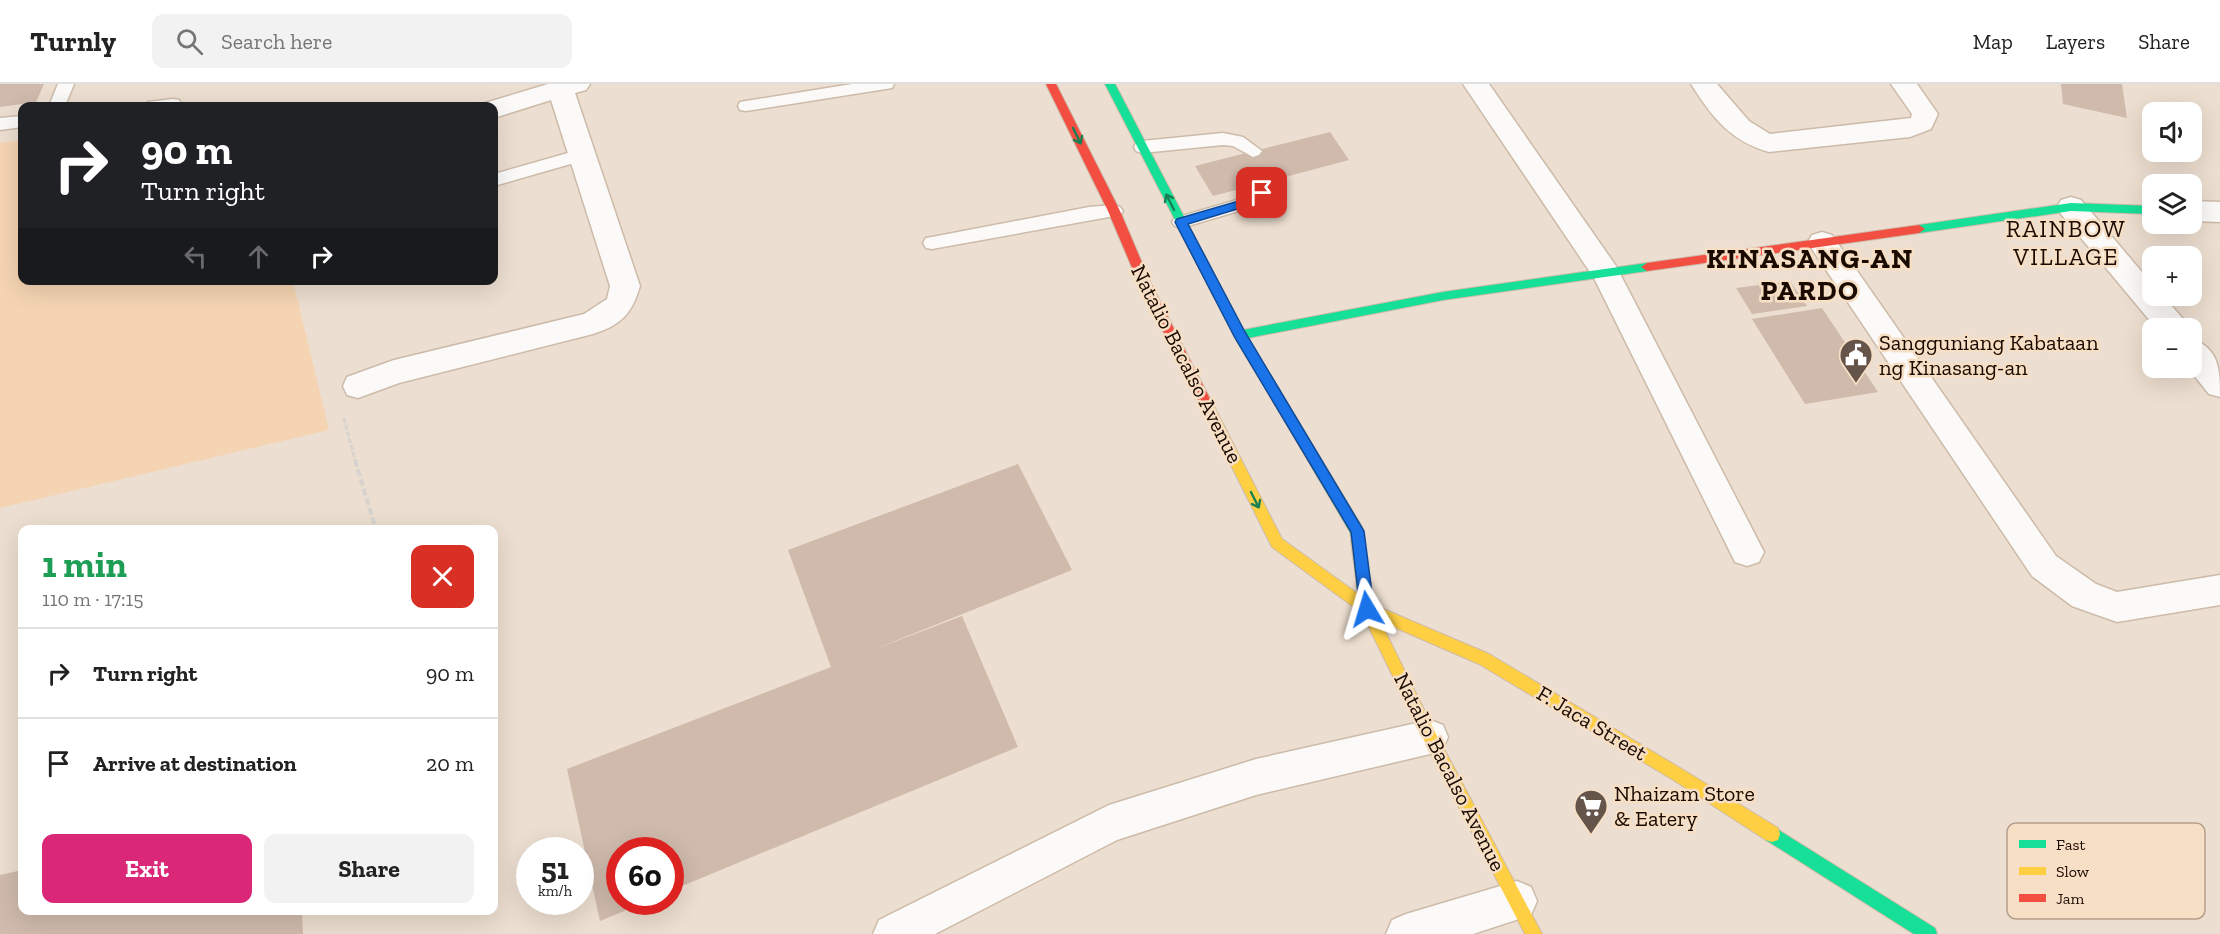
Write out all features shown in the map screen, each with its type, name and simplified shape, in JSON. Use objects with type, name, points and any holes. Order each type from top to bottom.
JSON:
[{"type":"main road","name":"Natalio Bacalso Avenue","points":[[1051,84],[1114,211],[1144,284],[1277,543],[1367,609]]},
{"type":"main road","name":"Natalio Bacalso Avenue","points":[[1110,84],[1240,335],[1357,531],[1367,609],[1430,737],[1526,917]]},
{"type":"main road","points":[[1240,335],[1443,296],[2071,207],[2142,210]]},
{"type":"main road","name":"F. Jaca Street","points":[[1367,609],[1484,659],[1680,776],[1929,934]]},
{"type":"street","points":[[1476,84],[1606,273],[1747,552]]},
{"type":"street","points":[[1704,84],[1741,131],[1752,139],[1769,143],[1910,128],[1922,123],[1925,114],[1904,84]]},
{"type":"street","points":[[358,386],[394,372],[593,323],[620,305],[625,286],[582,155],[569,87],[498,108]]},
{"type":"street","points":[[2071,207],[2165,318]]},
{"type":"street","points":[[2202,211],[2220,212]]},
{"type":"street","points":[[1822,242],[2044,566],[2084,596],[2117,607],[2220,590]]},
{"type":"street","points":[[2202,363],[2220,385]]},
{"type":"street","points":[[893,934],[1109,824],[1256,777],[1430,737]]},
{"type":"street","points":[[1406,934],[1526,917]]},
{"type":"lane","points":[[59,102],[66,84]]},
{"type":"lane","points":[[746,105],[886,84]]},
{"type":"lane","points":[[0,124],[18,122]]},
{"type":"lane","points":[[1142,147],[1223,139],[1237,141],[1253,151]]},
{"type":"lane","points":[[498,179],[582,155]]},
{"type":"lane","points":[[1181,222],[1253,201],[1262,193],[1267,182]]},
{"type":"lane","points":[[932,243],[1089,213],[1114,211]]},
{"type":"path","points":[[358,386],[346,397],[344,424],[374,525]]},
{"type":"shaded area","points":[[18,141],[18,285],[294,285],[329,430],[0,508],[0,143]]},
{"type":"building","points":[[0,84],[44,84],[36,102],[18,102],[18,104],[0,107]]},
{"type":"building","points":[[2061,84],[2122,84],[2127,118],[2063,104]]},
{"type":"building","points":[[1330,132],[1349,160],[1213,196],[1195,166]]},
{"type":"building","points":[[1790,281],[1807,306],[1752,314],[1736,288]]},
{"type":"building","points":[[1822,308],[1878,392],[1805,404],[1752,319]]},
{"type":"building","points":[[1018,464],[1072,570],[870,651],[962,616],[1018,747],[684,885],[684,837],[606,837],[606,915],[615,915],[600,921],[594,893],[594,837],[582,837],[567,769],[831,667],[788,550]]},
{"type":"building","points":[[18,871],[18,915],[302,915],[303,934],[0,934],[0,875]]},
{"type":"traffic: fast","points":[[1110,84],[1240,335],[1357,531],[1358,540]]},
{"type":"traffic: fast","points":[[1919,229],[2071,207],[2142,210]]},
{"type":"traffic: fast","points":[[1240,335],[1443,296],[1647,267]]},
{"type":"traffic: fast","points":[[1772,834],[1929,934]]},
{"type":"traffic: slow","points":[[1204,399],[1277,543],[1367,609]]},
{"type":"traffic: slow","points":[[1358,540],[1367,609],[1430,737],[1534,934]]},
{"type":"traffic: slow","points":[[1367,609],[1484,659],[1772,834]]},
{"type":"traffic: jam","points":[[1051,84],[1114,211],[1145,284],[1204,399]]},
{"type":"traffic: jam","points":[[1647,267],[1919,229]]},
{"type":"place","name":"Sangguniang Kabataan ng Kinasang-an","points":[[1856,384]]},
{"type":"place","name":"Nhaizam Store & Eatery","points":[[1591,835]]},
{"type":"district","name":"RAINBOW VILLAGE","points":[[2066,242]]},
{"type":"district","name":"KINASANG-AN PARDO","points":[[1810,274]]},
{"type":"route","points":[[1262,193],[1253,201],[1181,222],[1240,335],[1357,531],[1367,609]]}]
